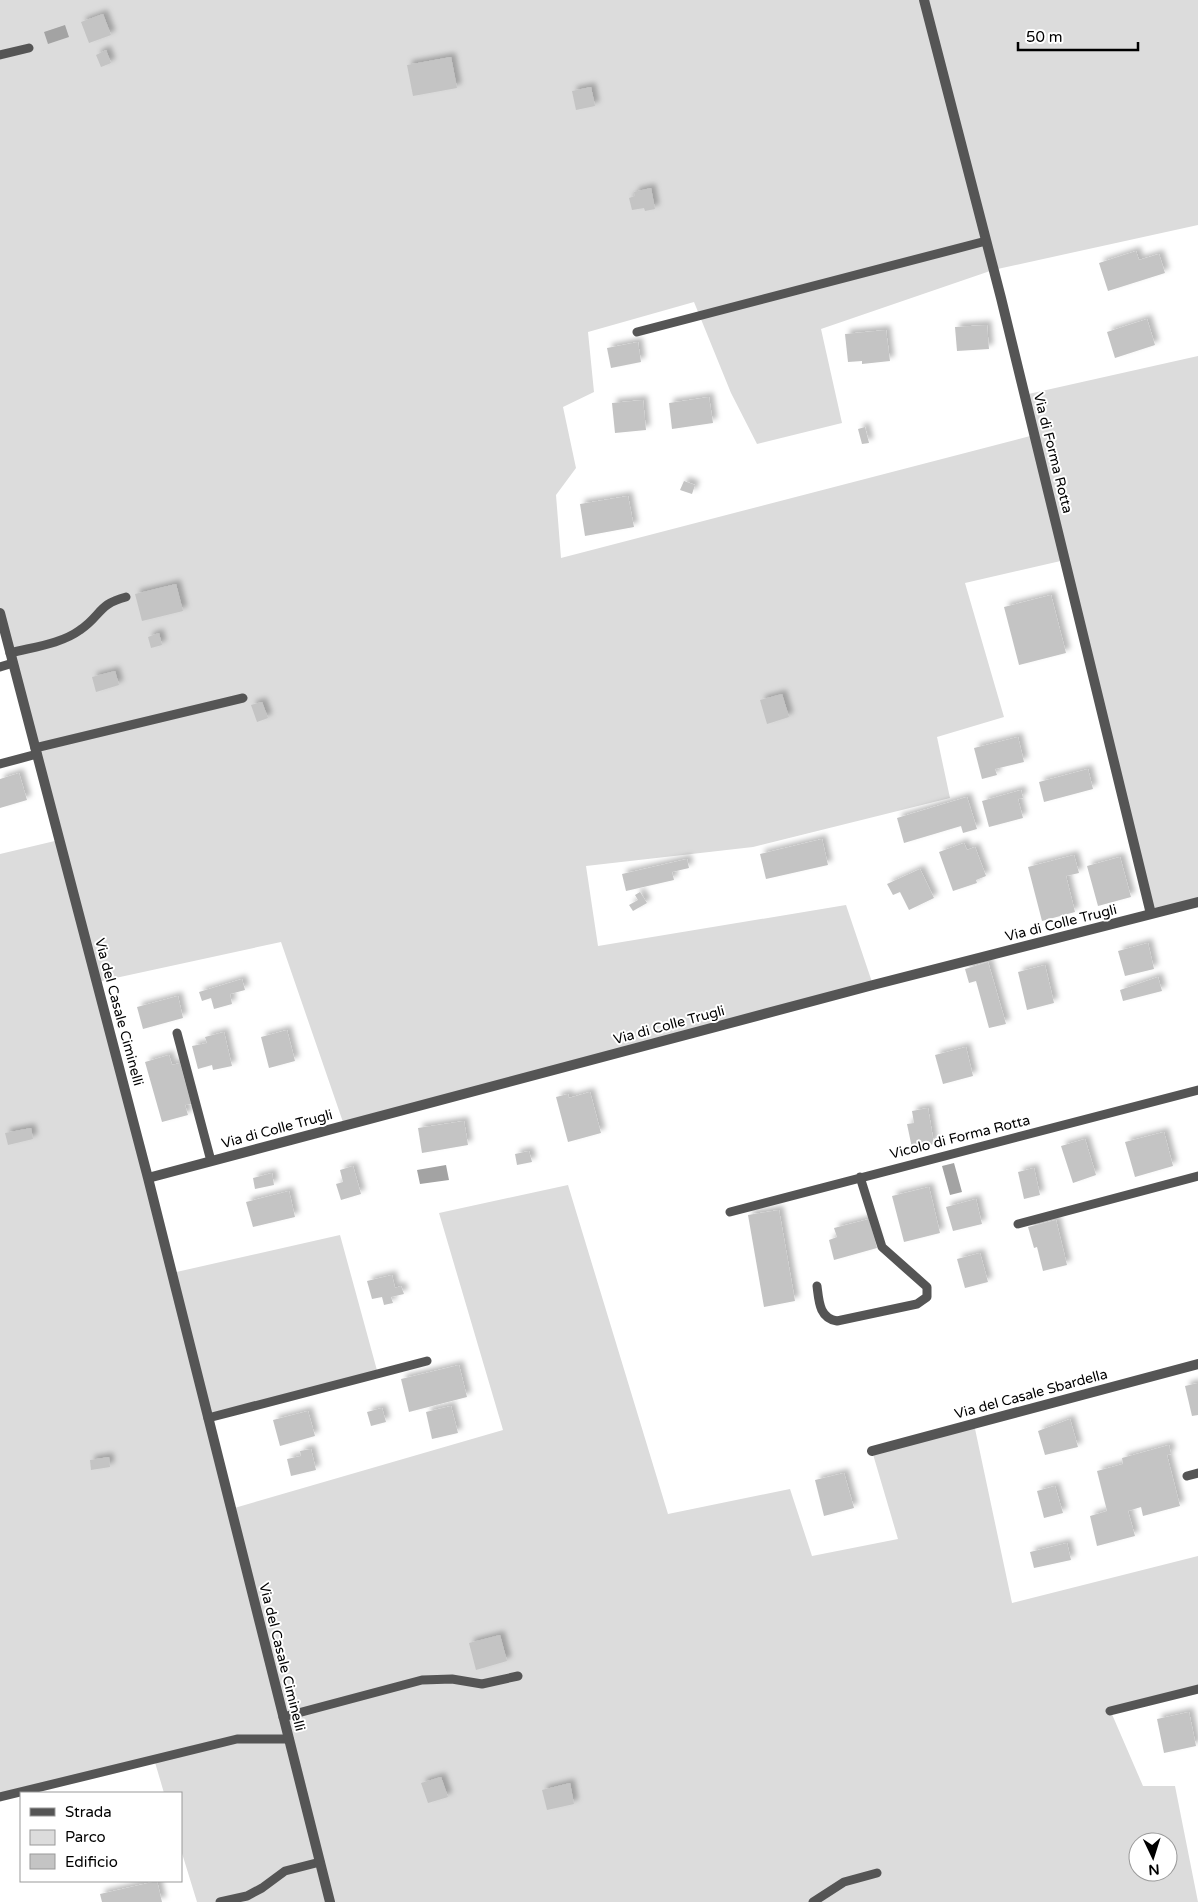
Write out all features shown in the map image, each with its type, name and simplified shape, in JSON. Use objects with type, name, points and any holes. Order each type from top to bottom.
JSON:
[{"type":"street","name":"Via di Forma Rotta","points":[[924,0],[986,241],[1151,914]]},
{"type":"street","name":"Via del Casale Ciminelli","points":[[0,613],[148,1178],[330,1902]]},
{"type":"street","name":"Via di Colle Trugli","points":[[148,1178],[854,990],[1198,902]]},
{"type":"street","name":"Via del Casale Sbardella","points":[[872,1451],[1198,1364]]},
{"type":"lane","points":[[0,55],[29,48]]},
{"type":"lane","points":[[638,332],[986,241]]},
{"type":"lane","points":[[0,667],[12,658],[69,637],[86,625],[106,604],[126,597]]},
{"type":"lane","points":[[0,764],[36,751],[243,698]]},
{"type":"lane","points":[[177,1033],[211,1161]]},
{"type":"lane","name":"Vicolo di Forma Rotta","points":[[730,1212],[1198,1090]]},
{"type":"lane","points":[[1018,1224],[1198,1176]]},
{"type":"lane","points":[[817,1286],[821,1309],[827,1318],[837,1321],[917,1304],[927,1297],[927,1287],[892,1258],[880,1243],[860,1177]]},
{"type":"lane","points":[[208,1418],[427,1361]]},
{"type":"lane","points":[[1187,1476],[1198,1473]]},
{"type":"lane","points":[[283,1718],[422,1680],[437,1678],[482,1684],[518,1676]]},
{"type":"lane","points":[[1110,1711],[1198,1688]]},
{"type":"lane","points":[[20,1792],[237,1738],[289,1739]]},
{"type":"lane","points":[[0,1797],[20,1792]]},
{"type":"lane","points":[[220,1902],[247,1896],[262,1888],[284,1871],[320,1862]]},
{"type":"lane","points":[[813,1902],[844,1882],[876,1873]]},
{"type":"green space","points":[[0,0],[1198,0],[1198,225],[993,270],[821,329],[842,423],[757,444],[731,393],[694,302],[588,332],[594,392],[563,407],[576,468],[556,495],[561,558],[1034,435],[1024,395],[1198,356],[1198,902],[1151,914],[1065,560],[965,583],[1004,717],[937,737],[950,798],[753,847],[586,866],[598,946],[846,905],[873,985],[344,1125],[281,942],[97,982],[172,1273],[340,1235],[378,1374],[208,1418],[231,1509],[503,1430],[439,1213],[568,1185],[668,1514],[790,1489],[812,1556],[898,1539],[872,1451],[974,1424],[1012,1603],[1198,1556],[1198,1689],[1111,1712],[1143,1786],[1175,1786],[1198,1902],[197,1902],[182,1853],[182,1792],[164,1792],[154,1759],[0,1797],[0,854],[59,840],[0,613]]},
{"type":"shaded area","points":[[65,25],[69,37],[48,44],[44,32]]},
{"type":"shaded area","points":[[954,1163],[962,1192],[950,1195],[942,1166]]},
{"type":"shaded area","points":[[446,1165],[449,1180],[420,1184],[417,1170]]},
{"type":"building","points":[[103,14],[111,35],[89,43],[81,22]]},
{"type":"building","points":[[106,50],[111,63],[101,67],[96,55]]},
{"type":"building","points":[[451,57],[457,88],[413,96],[407,65]]},
{"type":"building","points":[[591,87],[595,106],[576,110],[572,91]]},
{"type":"building","points":[[651,188],[655,209],[645,211],[644,208],[632,210],[629,198],[635,196],[634,192]]},
{"type":"building","points":[[1136,251],[1139,260],[1159,254],[1165,273],[1108,291],[1099,263]]},
{"type":"building","points":[[1147,319],[1155,345],[1115,358],[1107,332]]},
{"type":"building","points":[[987,325],[989,349],[957,351],[955,327]]},
{"type":"building","points":[[886,330],[890,361],[862,364],[862,361],[848,362],[845,334]]},
{"type":"building","points":[[638,342],[641,362],[611,368],[607,348]]},
{"type":"building","points":[[709,397],[713,423],[672,429],[669,403]]},
{"type":"building","points":[[643,400],[646,430],[615,433],[612,403]]},
{"type":"building","points":[[865,427],[869,443],[862,444],[858,429]]},
{"type":"building","points":[[684,481],[695,485],[692,494],[680,490]]},
{"type":"building","points":[[628,496],[634,527],[585,536],[580,504]]},
{"type":"building","points":[[176,584],[183,611],[142,621],[135,594]]},
{"type":"building","points":[[1051,595],[1066,653],[1019,665],[1004,607]]},
{"type":"building","points":[[159,633],[162,645],[151,648],[148,637]]},
{"type":"building","points":[[115,671],[119,685],[96,692],[92,677]]},
{"type":"building","points":[[782,694],[789,717],[767,724],[760,700]]},
{"type":"building","points":[[262,702],[268,718],[257,722],[251,705]]},
{"type":"building","points":[[1018,737],[1024,762],[995,769],[997,775],[982,779],[974,748]]},
{"type":"building","points":[[1088,769],[1093,789],[1044,802],[1039,782]]},
{"type":"building","points":[[19,773],[27,800],[0,808],[0,779]]},
{"type":"building","points":[[1021,790],[1023,798],[1018,799],[1023,818],[989,827],[982,801]]},
{"type":"building","points":[[967,797],[977,829],[963,833],[961,826],[904,843],[897,818]]},
{"type":"building","points":[[822,839],[828,865],[766,879],[760,854]]},
{"type":"building","points":[[964,843],[967,850],[975,847],[986,876],[976,880],[977,883],[953,891],[939,852]]},
{"type":"building","points":[[1074,855],[1079,873],[1066,876],[1075,912],[1042,921],[1028,867]]},
{"type":"building","points":[[1120,857],[1131,897],[1098,906],[1087,866]]},
{"type":"building","points":[[687,859],[689,868],[672,872],[674,880],[626,891],[622,874]]},
{"type":"building","points":[[920,869],[934,898],[909,910],[900,892],[893,895],[887,884]]},
{"type":"building","points":[[640,892],[647,903],[633,911],[629,905],[638,900],[635,895]]},
{"type":"building","points":[[1148,943],[1154,969],[1125,976],[1118,951]]},
{"type":"building","points":[[988,962],[1006,1024],[989,1028],[976,981],[969,983],[965,969]]},
{"type":"building","points":[[1045,965],[1054,1003],[1027,1010],[1018,972]]},
{"type":"building","points":[[1158,977],[1162,991],[1123,1001],[1120,990]]},
{"type":"building","points":[[242,979],[245,990],[230,994],[232,1004],[214,1009],[211,998],[202,1001],[199,992]]},
{"type":"building","points":[[178,996],[183,1018],[143,1029],[137,1007]]},
{"type":"building","points":[[287,1030],[295,1061],[269,1068],[261,1037]]},
{"type":"building","points":[[224,1032],[232,1066],[213,1070],[212,1065],[198,1069],[192,1046],[207,1043],[205,1037]]},
{"type":"building","points":[[966,1047],[973,1076],[943,1084],[935,1055]]},
{"type":"building","points":[[169,1055],[172,1065],[180,1063],[191,1104],[185,1105],[188,1115],[162,1122],[145,1062]]},
{"type":"building","points":[[590,1092],[601,1133],[568,1142],[556,1097],[568,1094],[569,1098]]},
{"type":"building","points":[[928,1108],[934,1144],[912,1148],[907,1124],[914,1123],[912,1111]]},
{"type":"building","points":[[464,1121],[468,1145],[422,1153],[418,1128]]},
{"type":"building","points":[[31,1128],[33,1139],[8,1145],[5,1133]]},
{"type":"building","points":[[1164,1132],[1173,1166],[1135,1177],[1125,1142]]},
{"type":"building","points":[[1085,1139],[1096,1175],[1073,1183],[1061,1146]]},
{"type":"building","points":[[529,1151],[532,1162],[517,1165],[515,1154]]},
{"type":"building","points":[[353,1166],[361,1194],[341,1200],[336,1184],[343,1182],[340,1170]]},
{"type":"building","points":[[1034,1168],[1040,1195],[1024,1199],[1018,1172]]},
{"type":"building","points":[[272,1173],[274,1185],[255,1189],[253,1178]]},
{"type":"building","points":[[929,1187],[940,1233],[904,1242],[892,1196]]},
{"type":"building","points":[[289,1191],[295,1217],[253,1227],[246,1202]]},
{"type":"building","points":[[976,1199],[982,1224],[953,1231],[946,1207]]},
{"type":"building","points":[[779,1210],[795,1301],[764,1307],[748,1215]]},
{"type":"building","points":[[869,1219],[877,1248],[834,1260],[829,1240],[837,1237],[834,1228]]},
{"type":"building","points":[[1056,1220],[1067,1265],[1043,1271],[1037,1247],[1034,1248],[1028,1227]]},
{"type":"building","points":[[980,1253],[988,1282],[965,1288],[957,1259]]},
{"type":"building","points":[[392,1275],[395,1288],[401,1286],[404,1294],[391,1297],[393,1303],[384,1305],[382,1297],[372,1299],[367,1281]]},
{"type":"building","points":[[459,1365],[467,1397],[409,1412],[401,1379]]},
{"type":"building","points":[[1198,1383],[1198,1415],[1192,1416],[1185,1386]]},
{"type":"building","points":[[451,1406],[458,1433],[432,1439],[426,1412]]},
{"type":"building","points":[[382,1408],[386,1422],[371,1426],[367,1412]]},
{"type":"building","points":[[308,1411],[315,1436],[280,1446],[273,1420]]},
{"type":"building","points":[[1070,1419],[1078,1447],[1045,1455],[1038,1431]]},
{"type":"building","points":[[1169,1445],[1171,1454],[1167,1455],[1180,1506],[1143,1516],[1141,1507],[1128,1511],[1135,1536],[1097,1546],[1090,1516],[1107,1511],[1097,1471],[1123,1464],[1122,1458]]},
{"type":"building","points":[[311,1449],[316,1470],[291,1476],[287,1459],[301,1456],[300,1451]]},
{"type":"building","points":[[109,1457],[110,1467],[91,1470],[90,1460]]},
{"type":"building","points":[[844,1473],[854,1508],[824,1516],[815,1480]]},
{"type":"building","points":[[1055,1486],[1063,1513],[1044,1518],[1037,1491]]},
{"type":"building","points":[[1067,1543],[1071,1560],[1034,1568],[1030,1552]]},
{"type":"building","points":[[500,1635],[507,1661],[476,1670],[469,1643]]},
{"type":"building","points":[[1189,1712],[1196,1746],[1164,1753],[1157,1719]]},
{"type":"building","points":[[441,1777],[448,1797],[428,1803],[421,1783]]},
{"type":"building","points":[[570,1783],[574,1804],[547,1810],[542,1790]]},
{"type":"building","points":[[157,1882],[162,1902],[102,1902],[100,1894]]}]
